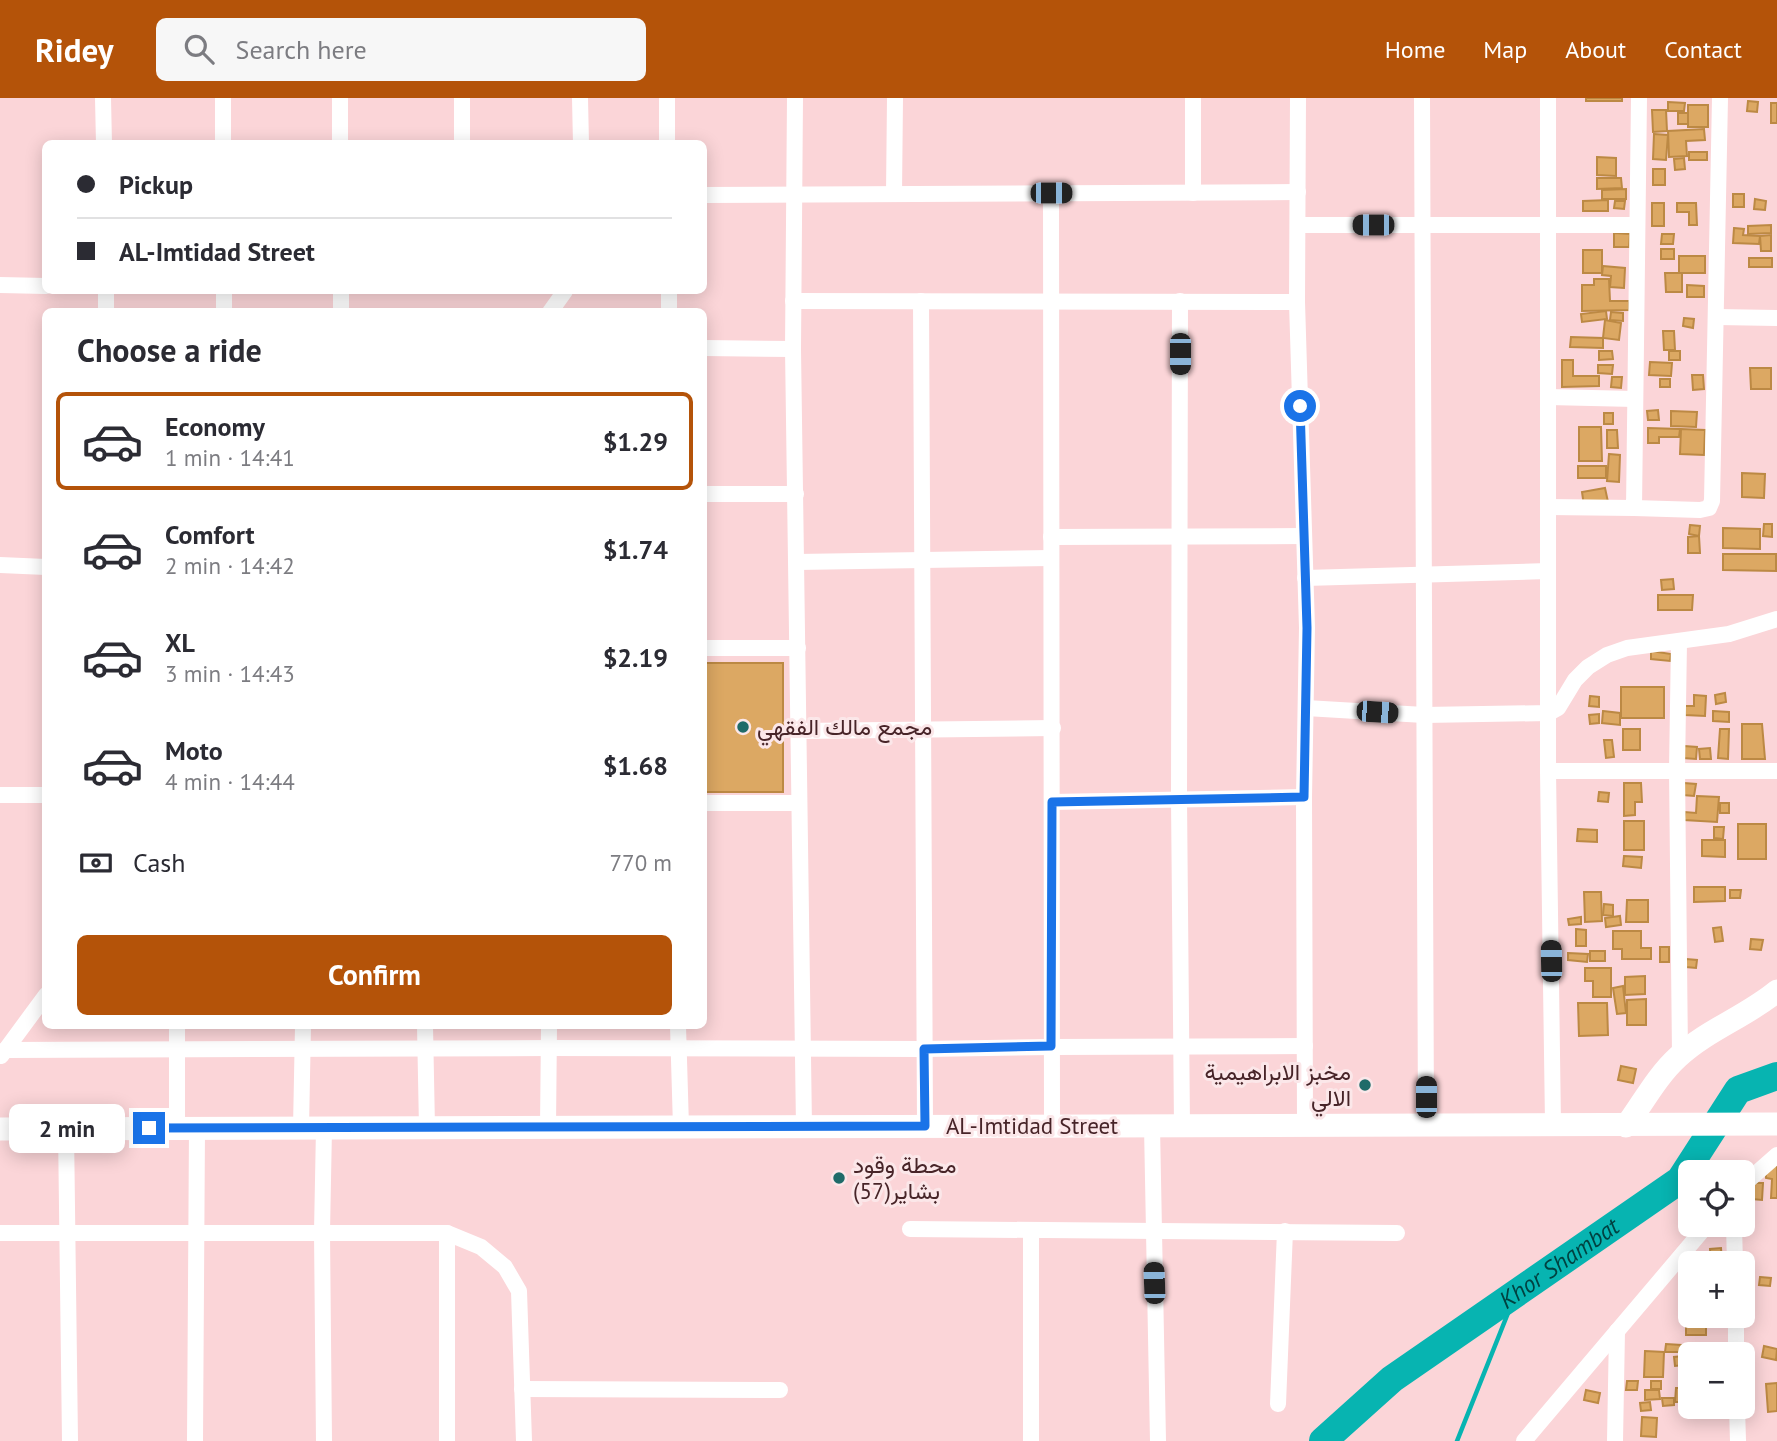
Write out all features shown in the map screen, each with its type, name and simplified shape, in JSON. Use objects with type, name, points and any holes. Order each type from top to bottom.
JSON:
[{"type":"street","points":[[103,98],[104,140]]},
{"type":"street","points":[[223,98],[223,140]]},
{"type":"street","points":[[340,98],[341,140]]},
{"type":"street","points":[[462,98],[462,140]]},
{"type":"street","points":[[580,98],[581,140]]},
{"type":"street","points":[[667,98],[667,140]]},
{"type":"street","points":[[795,98],[793,349],[799,731],[797,803],[804,1127]]},
{"type":"street","points":[[894,194],[895,98]]},
{"type":"street","points":[[1193,98],[1193,193]]},
{"type":"street","points":[[1298,98],[1297,302],[1306,708],[1305,1125]]},
{"type":"street","points":[[1422,98],[1426,1125]]},
{"type":"street","points":[[1548,98],[1548,771],[1553,1124]]},
{"type":"street","points":[[1634,508],[1639,98]]},
{"type":"street","points":[[1548,507],[1700,510],[1709,508],[1712,501],[1720,98]]},
{"type":"street","points":[[707,195],[1298,192]]},
{"type":"street","points":[[1051,193],[1052,1125]]},
{"type":"street","points":[[1298,225],[1636,225]]},
{"type":"street","points":[[0,285],[42,286]]},
{"type":"street","points":[[553,308],[565,294]]},
{"type":"street","points":[[793,301],[1297,302]]},
{"type":"street","points":[[921,301],[925,1126]]},
{"type":"street","points":[[1180,301],[1179,799],[1182,1126]]},
{"type":"street","points":[[1717,317],[1777,318]]},
{"type":"street","points":[[707,348],[793,349]]},
{"type":"street","points":[[1548,397],[1635,398]]},
{"type":"street","points":[[707,494],[796,494]]},
{"type":"street","points":[[1051,537],[1304,536]]},
{"type":"street","points":[[797,562],[1051,558]]},
{"type":"street","points":[[0,565],[42,567]]},
{"type":"street","points":[[1305,578],[1548,571]]},
{"type":"street","points":[[1306,708],[1424,715],[1549,713],[1558,708],[1575,680],[1588,667],[1607,655],[1627,648],[1729,634],[1777,619]]},
{"type":"street","points":[[1679,642],[1676,770],[1680,1055]]},
{"type":"street","points":[[707,648],[798,648]]},
{"type":"street","points":[[799,731],[1053,729]]},
{"type":"street","points":[[1548,771],[1777,771]]},
{"type":"street","points":[[0,795],[42,795]]},
{"type":"street","points":[[1052,802],[1304,797]]},
{"type":"street","points":[[707,803],[797,803]]},
{"type":"street","points":[[1777,991],[1760,1006],[1680,1055],[1663,1071],[1636,1125],[1777,1124]]},
{"type":"street","points":[[3,1054],[42,1000]]},
{"type":"street","points":[[177,1029],[196,1232],[195,1441]]},
{"type":"street","points":[[303,1029],[322,1232],[324,1441]]},
{"type":"street","points":[[425,1029],[427,1128]]},
{"type":"street","points":[[548,1127],[549,1029]]},
{"type":"street","points":[[678,1029],[681,1127]]},
{"type":"street","points":[[3,1054],[549,1048],[1304,1046]]},
{"type":"street","name":"AL-Imtidad Street","points":[[0,1129],[1636,1125]]},
{"type":"street","points":[[1152,1126],[1158,1441]]},
{"type":"street","points":[[66,1129],[70,1441]]},
{"type":"street","points":[[1755,1174],[1777,1155]]},
{"type":"street","points":[[910,1229],[1397,1233]]},
{"type":"street","points":[[1031,1230],[1031,1441]]},
{"type":"street","points":[[1278,1404],[1285,1231]]},
{"type":"street","points":[[0,1233],[447,1233],[481,1247],[505,1267],[519,1291],[523,1441]]},
{"type":"street","points":[[447,1233],[447,1441]]},
{"type":"street","points":[[1524,1441],[1697,1237]]},
{"type":"street","points":[[1615,1441],[1617,1331]]},
{"type":"street","points":[[522,1389],[780,1390]]},
{"type":"street","points":[[1737,1419],[1738,1441]]},
{"type":"building","points":[[1586,98],[1622,98],[1622,101],[1586,101]]},
{"type":"building","points":[[1748,101],[1758,102],[1757,112],[1747,111]]},
{"type":"building","points":[[1668,102],[1685,103],[1684,111],[1668,111]]},
{"type":"building","points":[[1771,103],[1777,103],[1777,123],[1771,123]]},
{"type":"building","points":[[1688,105],[1708,105],[1708,127],[1688,127]]},
{"type":"building","points":[[1652,110],[1666,110],[1667,131],[1653,132]]},
{"type":"building","points":[[1678,113],[1688,113],[1688,124],[1678,124]]},
{"type":"building","points":[[1704,129],[1705,140],[1686,141],[1687,156],[1669,157],[1668,131]]},
{"type":"building","points":[[1654,134],[1668,135],[1666,160],[1653,159]]},
{"type":"building","points":[[1689,152],[1707,152],[1707,160],[1689,160]]},
{"type":"building","points":[[1597,157],[1616,158],[1616,176],[1597,175]]},
{"type":"building","points":[[1684,158],[1685,169],[1675,170],[1674,159]]},
{"type":"building","points":[[1653,169],[1665,169],[1665,185],[1653,185]]},
{"type":"building","points":[[1597,178],[1621,178],[1622,188],[1597,189]]},
{"type":"building","points":[[1626,189],[1626,199],[1602,199],[1602,190]]},
{"type":"building","points":[[1733,194],[1744,194],[1744,207],[1733,207]]},
{"type":"building","points":[[1755,199],[1766,201],[1765,210],[1754,209]]},
{"type":"building","points":[[1608,200],[1608,211],[1583,211],[1583,201]]},
{"type":"building","points":[[1615,201],[1625,201],[1624,209],[1614,208]]},
{"type":"building","points":[[1652,203],[1664,203],[1664,226],[1652,226]]},
{"type":"building","points":[[1677,203],[1696,203],[1697,225],[1689,225],[1689,212],[1677,212]]},
{"type":"building","points":[[1771,225],[1771,233],[1748,234],[1748,226]]},
{"type":"building","points":[[1734,228],[1744,229],[1743,235],[1760,236],[1759,244],[1733,243]]},
{"type":"building","points":[[1614,233],[1630,234],[1629,247],[1614,247]]},
{"type":"building","points":[[1662,234],[1674,234],[1673,244],[1661,244]]},
{"type":"building","points":[[1771,235],[1771,251],[1761,251],[1760,236]]},
{"type":"building","points":[[1661,249],[1674,249],[1674,259],[1661,259]]},
{"type":"building","points":[[1583,250],[1602,250],[1602,273],[1583,273]]},
{"type":"building","points":[[1679,256],[1705,256],[1705,273],[1679,273]]},
{"type":"building","points":[[1749,258],[1772,258],[1772,267],[1749,267]]},
{"type":"building","points":[[1603,266],[1625,268],[1624,288],[1610,287],[1611,276],[1602,275]]},
{"type":"building","points":[[1665,273],[1682,273],[1682,292],[1666,292]]},
{"type":"building","points":[[1594,279],[1609,279],[1610,301],[1629,301],[1629,310],[1582,311],[1582,285],[1594,285]]},
{"type":"building","points":[[1687,285],[1704,286],[1704,297],[1687,297]]},
{"type":"building","points":[[1606,311],[1607,319],[1582,322],[1581,314]]},
{"type":"building","points":[[1611,312],[1623,313],[1623,321],[1610,320]]},
{"type":"building","points":[[1684,318],[1694,319],[1693,328],[1683,326]]},
{"type":"building","points":[[1605,320],[1621,323],[1619,340],[1603,338]]},
{"type":"building","points":[[1663,331],[1674,331],[1675,350],[1664,350]]},
{"type":"building","points":[[1571,337],[1603,338],[1603,348],[1570,347]]},
{"type":"building","points":[[1599,351],[1612,351],[1613,359],[1599,360]]},
{"type":"building","points":[[1669,351],[1680,351],[1680,360],[1669,360]]},
{"type":"building","points":[[1562,360],[1573,360],[1573,376],[1599,376],[1599,386],[1562,387]]},
{"type":"building","points":[[1650,362],[1672,363],[1671,376],[1649,375]]},
{"type":"building","points":[[1598,365],[1613,365],[1612,374],[1598,373]]},
{"type":"building","points":[[1750,368],[1771,368],[1771,389],[1751,389]]},
{"type":"building","points":[[1692,375],[1703,375],[1704,389],[1693,390]]},
{"type":"building","points":[[1612,377],[1622,377],[1621,388],[1611,387]]},
{"type":"building","points":[[1660,379],[1670,379],[1670,387],[1660,387]]},
{"type":"building","points":[[1658,410],[1659,420],[1648,420],[1647,411]]},
{"type":"building","points":[[1671,411],[1697,412],[1696,427],[1671,426]]},
{"type":"building","points":[[1604,413],[1613,413],[1613,424],[1604,424]]},
{"type":"building","points":[[1579,427],[1601,427],[1602,461],[1579,461]]},
{"type":"building","points":[[1648,428],[1680,429],[1679,437],[1659,437],[1659,443],[1648,443]]},
{"type":"building","points":[[1681,429],[1705,430],[1704,455],[1680,454]]},
{"type":"building","points":[[1607,430],[1617,430],[1618,448],[1607,448]]},
{"type":"building","points":[[1609,454],[1620,455],[1619,482],[1607,481]]},
{"type":"building","points":[[1578,466],[1606,466],[1606,478],[1578,478]]},
{"type":"building","points":[[1742,473],[1765,474],[1764,498],[1742,497]]},
{"type":"building","points":[[1605,488],[1608,502],[1584,506],[1582,492]]},
{"type":"building","points":[[1764,524],[1772,524],[1772,537],[1763,536]]},
{"type":"building","points":[[1690,525],[1700,526],[1699,536],[1689,534]]},
{"type":"building","points":[[1723,528],[1760,529],[1760,549],[1723,548]]},
{"type":"building","points":[[1699,536],[1700,553],[1688,553],[1688,537]]},
{"type":"building","points":[[1723,554],[1776,554],[1776,571],[1723,570]]},
{"type":"building","points":[[1673,579],[1674,589],[1662,590],[1661,580]]},
{"type":"building","points":[[1658,595],[1693,595],[1692,610],[1658,610]]},
{"type":"building","points":[[1651,651],[1671,654],[1670,661],[1651,659]]},
{"type":"building","name":"مجمع مالك الفقهي","points":[[707,663],[783,663],[783,792],[707,792]]},
{"type":"building","points":[[1621,687],[1664,687],[1664,718],[1621,718]]},
{"type":"building","points":[[1725,693],[1726,702],[1716,704],[1715,695]]},
{"type":"building","points":[[1694,695],[1706,696],[1705,716],[1685,715],[1685,706],[1694,706]]},
{"type":"building","points":[[1590,696],[1599,697],[1599,707],[1589,706]]},
{"type":"building","points":[[1603,711],[1620,713],[1620,725],[1602,723]]},
{"type":"building","points":[[1713,711],[1729,712],[1729,722],[1713,721]]},
{"type":"building","points":[[1599,714],[1599,723],[1590,724],[1589,715]]},
{"type":"building","points":[[1742,724],[1762,724],[1765,759],[1742,759]]},
{"type":"building","points":[[1623,729],[1640,729],[1640,750],[1623,750]]},
{"type":"building","points":[[1720,729],[1729,729],[1728,759],[1718,758]]},
{"type":"building","points":[[1604,740],[1612,740],[1614,757],[1606,758]]},
{"type":"building","points":[[1684,746],[1697,747],[1696,759],[1683,758]]},
{"type":"building","points":[[1710,748],[1711,759],[1700,759],[1699,749]]},
{"type":"building","points":[[1624,783],[1641,783],[1642,802],[1635,802],[1635,815],[1624,816]]},
{"type":"building","points":[[1684,783],[1696,784],[1694,796],[1683,795]]},
{"type":"building","points":[[1599,792],[1609,793],[1608,802],[1598,801]]},
{"type":"building","points":[[1697,796],[1719,797],[1717,822],[1684,820],[1685,812],[1696,813]]},
{"type":"building","points":[[1720,803],[1729,803],[1729,813],[1720,813]]},
{"type":"building","points":[[1624,821],[1644,821],[1644,850],[1624,850]]},
{"type":"building","points":[[1738,824],[1766,824],[1766,859],[1738,859]]},
{"type":"building","points":[[1714,827],[1724,827],[1723,839],[1714,838]]},
{"type":"building","points":[[1578,829],[1597,830],[1597,842],[1577,841]]},
{"type":"building","points":[[1702,840],[1725,840],[1725,857],[1702,856]]},
{"type":"building","points":[[1624,856],[1642,857],[1641,868],[1623,866]]},
{"type":"building","points":[[1694,887],[1725,887],[1725,901],[1694,902]]},
{"type":"building","points":[[1730,890],[1741,890],[1740,898],[1730,898]]},
{"type":"building","points":[[1584,892],[1601,892],[1602,921],[1585,922]]},
{"type":"building","points":[[1627,900],[1648,900],[1648,922],[1626,922]]},
{"type":"building","points":[[1604,904],[1613,905],[1613,916],[1603,915]]},
{"type":"building","points":[[1620,916],[1621,925],[1606,927],[1605,918]]},
{"type":"building","points":[[1581,917],[1581,924],[1569,925],[1568,919]]},
{"type":"building","points":[[1721,927],[1723,941],[1715,942],[1713,928]]},
{"type":"building","points":[[1576,929],[1586,930],[1586,946],[1576,946]]},
{"type":"building","points":[[1613,931],[1641,931],[1641,948],[1651,948],[1651,959],[1622,959],[1622,949],[1613,949]]},
{"type":"building","points":[[1751,939],[1763,940],[1761,950],[1750,949]]},
{"type":"building","points":[[1660,947],[1669,947],[1669,962],[1660,962]]},
{"type":"building","points":[[1590,951],[1605,951],[1605,961],[1590,961]]},
{"type":"building","points":[[1568,953],[1588,954],[1587,962],[1568,960]]},
{"type":"building","points":[[1686,959],[1697,960],[1696,968],[1686,967]]},
{"type":"building","points":[[1585,968],[1611,968],[1611,997],[1593,997],[1593,981],[1585,981]]},
{"type":"building","points":[[1645,976],[1645,994],[1625,995],[1625,977]]},
{"type":"building","points":[[1623,986],[1626,1013],[1617,1014],[1613,988]]},
{"type":"building","points":[[1646,999],[1646,1025],[1627,1025],[1627,1000]]},
{"type":"building","points":[[1578,1003],[1607,1003],[1608,1035],[1579,1036]]},
{"type":"building","points":[[1621,1066],[1636,1069],[1633,1083],[1618,1080]]},
{"type":"building","points":[[1766,1165],[1777,1165],[1777,1198],[1771,1198],[1772,1179],[1766,1178]]},
{"type":"building","points":[[1755,1183],[1763,1183],[1762,1200],[1755,1199]]},
{"type":"building","points":[[1760,1277],[1771,1278],[1770,1286],[1759,1285]]},
{"type":"building","points":[[1686,1328],[1706,1328],[1706,1335],[1686,1335]]},
{"type":"building","points":[[1666,1344],[1678,1345],[1678,1352],[1665,1352]]},
{"type":"building","points":[[1764,1346],[1777,1349],[1776,1360],[1762,1357]]},
{"type":"building","points":[[1645,1351],[1664,1352],[1663,1377],[1644,1377]]},
{"type":"building","points":[[1674,1357],[1678,1357],[1678,1366],[1675,1366]]},
{"type":"building","points":[[1627,1381],[1638,1381],[1637,1390],[1626,1390]]},
{"type":"building","points":[[1651,1381],[1661,1381],[1661,1389],[1651,1389]]},
{"type":"building","points":[[1777,1383],[1777,1411],[1768,1412],[1766,1384]]},
{"type":"building","points":[[1676,1388],[1678,1388],[1678,1402],[1675,1402]]},
{"type":"building","points":[[1586,1390],[1600,1393],[1598,1403],[1584,1400]]},
{"type":"building","points":[[1645,1390],[1659,1390],[1660,1399],[1645,1400]]},
{"type":"building","points":[[1662,1398],[1674,1398],[1674,1405],[1663,1406]]},
{"type":"building","points":[[1650,1402],[1651,1410],[1641,1411],[1640,1403]]},
{"type":"building","points":[[1642,1417],[1657,1418],[1656,1437],[1641,1436]]},
{"type":"waterway","name":"Khor Shambat","points":[[1323,1441],[1392,1379],[1680,1180],[1738,1090],[1777,1076]]},
{"type":"waterway","points":[[1457,1441],[1516,1293]]},
{"type":"place","name":"مجمع مالك الفقهي","points":[[743,727]]},
{"type":"place","name":"مخبز الابراهيمية الالي","points":[[1365,1085]]},
{"type":"place","name":"محطة وقود بشاير(57)","points":[[839,1178]]},
{"type":"route","points":[[149,1128],[925,1126],[924,1049],[1051,1046],[1052,802],[1304,797],[1307,628],[1300,406]]}]
